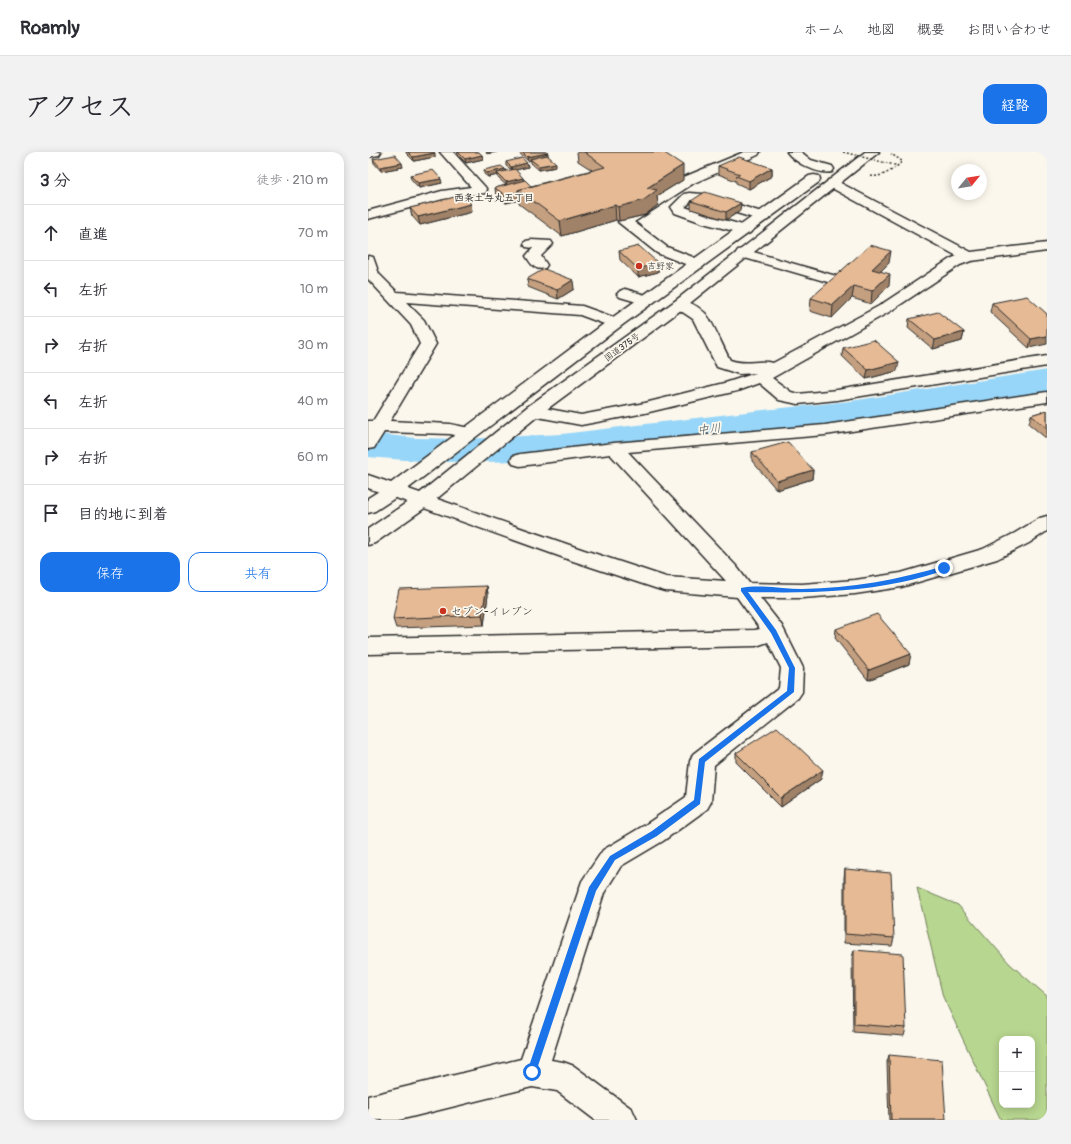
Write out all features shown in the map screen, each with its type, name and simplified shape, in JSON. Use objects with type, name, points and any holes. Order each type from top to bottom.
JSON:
[{"type":"main road","points":[[368,154],[375,152]]},
{"type":"main road","points":[[368,215],[442,195],[480,190],[446,152]]},
{"type":"main road","points":[[698,264],[662,250],[625,222],[689,180],[754,152]]},
{"type":"main road","points":[[793,152],[807,163],[969,257]]},
{"type":"main road","name":"国道375号","points":[[368,538],[422,501],[527,415],[680,304],[743,253],[830,176],[850,152]]},
{"type":"main road","name":"国道375号","points":[[368,507],[394,490],[428,462],[615,323],[763,217],[830,176],[874,152]]},
{"type":"main road","points":[[745,230],[708,220],[680,210],[678,207],[689,197],[698,197],[763,217]]},
{"type":"main road","points":[[531,244],[546,244],[533,256],[540,265]]},
{"type":"main road","points":[[527,415],[581,420],[652,406],[731,387],[761,377],[779,368],[884,309],[955,262],[969,257],[1047,247]]},
{"type":"main road","points":[[743,253],[838,281]]},
{"type":"main road","points":[[368,260],[372,275],[418,323],[428,344],[373,433]]},
{"type":"main road","points":[[625,294],[647,300]]},
{"type":"main road","points":[[392,296],[582,311],[615,323]]},
{"type":"main road","points":[[680,304],[699,316],[723,363],[739,369],[763,366],[779,368]]},
{"type":"main road","points":[[761,377],[785,396],[798,399],[837,395],[1047,361]]},
{"type":"main road","points":[[520,460],[614,448],[825,430],[1047,397]]},
{"type":"main road","points":[[373,433],[450,429],[468,433]]},
{"type":"main road","points":[[532,1072],[592,889],[612,858],[654,834],[698,802],[702,761],[790,692],[792,668],[774,632],[730,572],[614,448]]},
{"type":"main road","points":[[368,481],[422,501],[665,584],[743,590],[802,591],[855,587],[902,580],[990,554],[1022,538],[1047,522]]},
{"type":"main road","points":[[368,646],[756,638],[774,632]]},
{"type":"main road","points":[[368,1112],[532,1072],[563,1077],[621,1120]]},
{"type":"path","points":[[843,152],[898,166]]},
{"type":"path","points":[[877,177],[898,166],[902,161],[891,154]]},
{"type":"green space","points":[[917,888],[958,905],[1010,964],[1047,996],[1047,1120],[1001,1120],[943,997]]},
{"type":"building","points":[[408,152],[434,152],[435,153],[413,157]]},
{"type":"building","points":[[458,152],[479,152],[482,155],[465,159]]},
{"type":"building","points":[[522,152],[547,152],[548,153],[527,157]]},
{"type":"building","points":[[584,152],[663,152],[683,165],[647,188],[657,190],[644,200],[618,207],[615,205],[560,221],[518,190],[605,167]]},
{"type":"building","points":[[395,155],[402,163],[380,167],[373,159]]},
{"type":"building","points":[[547,155],[556,163],[539,166],[530,159]]},
{"type":"building","points":[[739,157],[772,168],[749,181],[736,176],[740,174],[718,166]]},
{"type":"building","points":[[522,158],[527,163],[511,167],[506,162]]},
{"type":"building","points":[[501,166],[505,169],[487,173],[484,170]]},
{"type":"building","points":[[515,169],[523,178],[506,182],[497,173]]},
{"type":"building","points":[[433,170],[441,179],[418,183],[410,175]]},
{"type":"building","points":[[525,180],[531,186],[518,190],[518,192],[505,195],[495,188]]},
{"type":"building","points":[[705,192],[741,203],[726,212],[691,201]]},
{"type":"building","points":[[463,195],[471,204],[418,217],[410,208]]},
{"type":"building","points":[[870,245],[891,251],[872,269],[890,274],[872,291],[854,286],[833,305],[811,298]]},
{"type":"building","points":[[639,246],[658,263],[638,269],[619,251]]},
{"type":"building","points":[[544,269],[573,280],[557,290],[527,279]]},
{"type":"building","points":[[1027,296],[1047,314],[1047,336],[1031,339],[992,303]]},
{"type":"building","points":[[938,312],[964,332],[935,340],[909,319]]},
{"type":"building","points":[[874,340],[899,362],[868,370],[843,348]]},
{"type":"building","points":[[1047,410],[1047,428],[1031,415]]},
{"type":"building","points":[[788,442],[813,470],[777,481],[752,452]]},
{"type":"building","name":"セブン-イレブン","points":[[487,586],[482,615],[393,619],[399,589]]},
{"type":"building","points":[[877,614],[911,654],[869,670],[836,629]]},
{"type":"building","points":[[777,727],[823,770],[781,798],[736,753]]},
{"type":"building","points":[[845,869],[891,873],[894,938],[845,934]]},
{"type":"building","points":[[854,950],[903,954],[906,1028],[854,1024]]},
{"type":"building","points":[[889,1055],[942,1060],[946,1120],[891,1120]]},
{"type":"waterway","name":"中川","points":[[368,445],[465,451],[562,446],[763,421],[823,416],[1047,381]]},
{"type":"place","name":"吉野家","points":[[639,266]]},
{"type":"place","name":"セブン-イレブン","points":[[443,611]]},
{"type":"district","name":"西条土与丸五丁目","points":[[494,197]]},
{"type":"route","points":[[532,1072],[592,889],[612,858],[654,834],[698,802],[702,761],[790,692],[792,668],[774,632],[743,590],[802,591],[855,587],[902,580],[944,568]]}]
